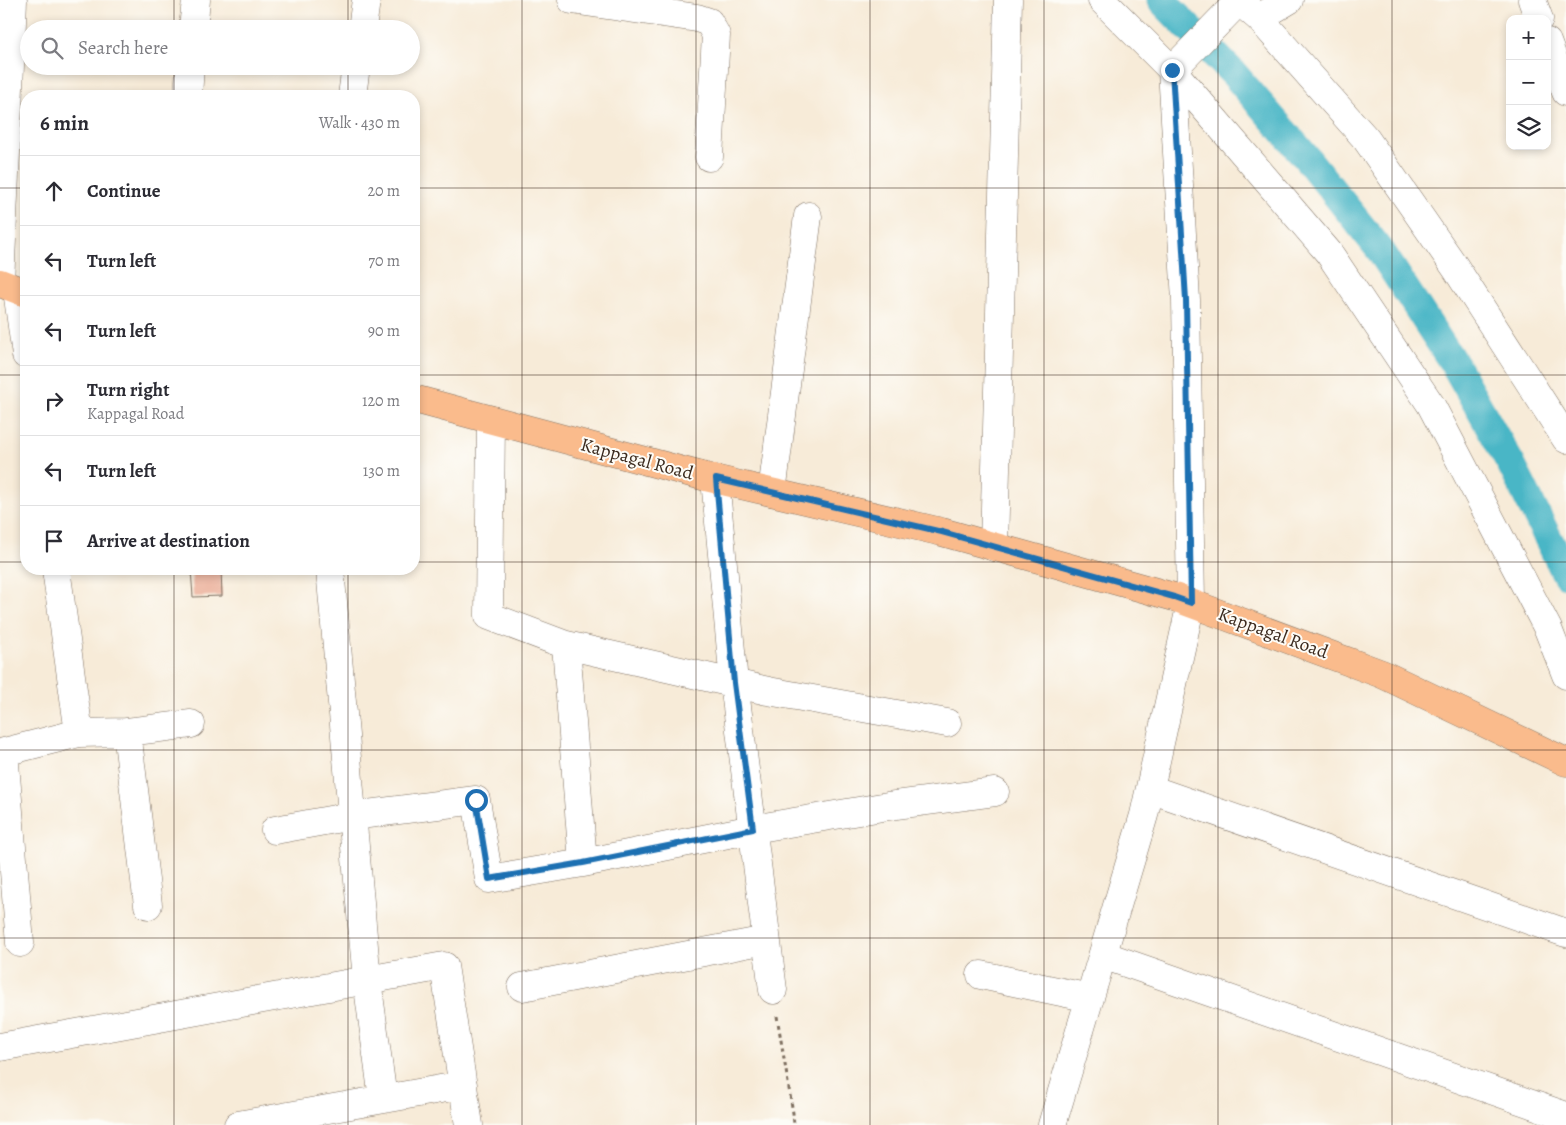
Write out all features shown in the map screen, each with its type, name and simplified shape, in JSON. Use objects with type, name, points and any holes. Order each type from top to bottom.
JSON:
[{"type":"main road","name":"Kappagal Road","points":[[420,401],[716,479],[942,532],[1174,597],[1382,674],[1566,762]]},
{"type":"street","points":[[13,0],[11,287],[20,328]]},
{"type":"street","points":[[195,20],[196,0]]},
{"type":"street","points":[[363,20],[366,0]]},
{"type":"street","points":[[572,0],[697,18],[709,22],[716,35],[709,156]]},
{"type":"street","points":[[994,547],[1008,0]]},
{"type":"street","points":[[1102,0],[1172,70],[1329,253],[1431,405],[1548,629],[1566,675]]},
{"type":"street","points":[[1056,1124],[1090,998],[1144,815],[1191,603],[1186,300],[1172,70],[1216,24],[1245,6],[1289,0]]},
{"type":"street","points":[[1532,0],[1538,15]]},
{"type":"street","points":[[1245,6],[1366,139],[1455,267],[1566,437]]},
{"type":"street","points":[[1551,53],[1566,92]]},
{"type":"street","points":[[188,90],[189,75]]},
{"type":"street","points":[[353,90],[355,75]]},
{"type":"street","points":[[772,492],[808,216]]},
{"type":"street","points":[[491,420],[489,616],[566,645],[768,691],[946,723]]},
{"type":"street","points":[[716,479],[734,683],[773,990]]},
{"type":"street","points":[[57,575],[79,733]]},
{"type":"street","points":[[331,575],[367,980],[383,1099]]},
{"type":"street","points":[[566,645],[583,863]]},
{"type":"street","points":[[20,943],[4,752],[79,733],[127,732],[191,724]]},
{"type":"street","points":[[127,732],[148,905]]},
{"type":"street","points":[[1150,788],[1566,933]]},
{"type":"street","points":[[274,830],[352,816],[476,800],[489,879],[583,863],[753,829],[888,806],[995,792]]},
{"type":"street","points":[[522,987],[766,940]]},
{"type":"street","points":[[1103,955],[1566,1116]]},
{"type":"street","points":[[0,1047],[444,966],[469,1125]]},
{"type":"street","points":[[981,975],[1090,998]]},
{"type":"street","points":[[238,1125],[463,1085]]},
{"type":"path","points":[[773,990],[794,1125]]},
{"type":"building","points":[[191,575],[221,575],[222,596],[193,597]]},
{"type":"waterway","points":[[1161,0],[1234,74],[1305,156],[1380,250],[1456,367],[1511,464],[1566,574]]},
{"type":"route","points":[[476,800],[489,879],[583,863],[753,829],[734,683],[716,479],[942,532],[1191,603],[1186,300],[1172,70]]}]
